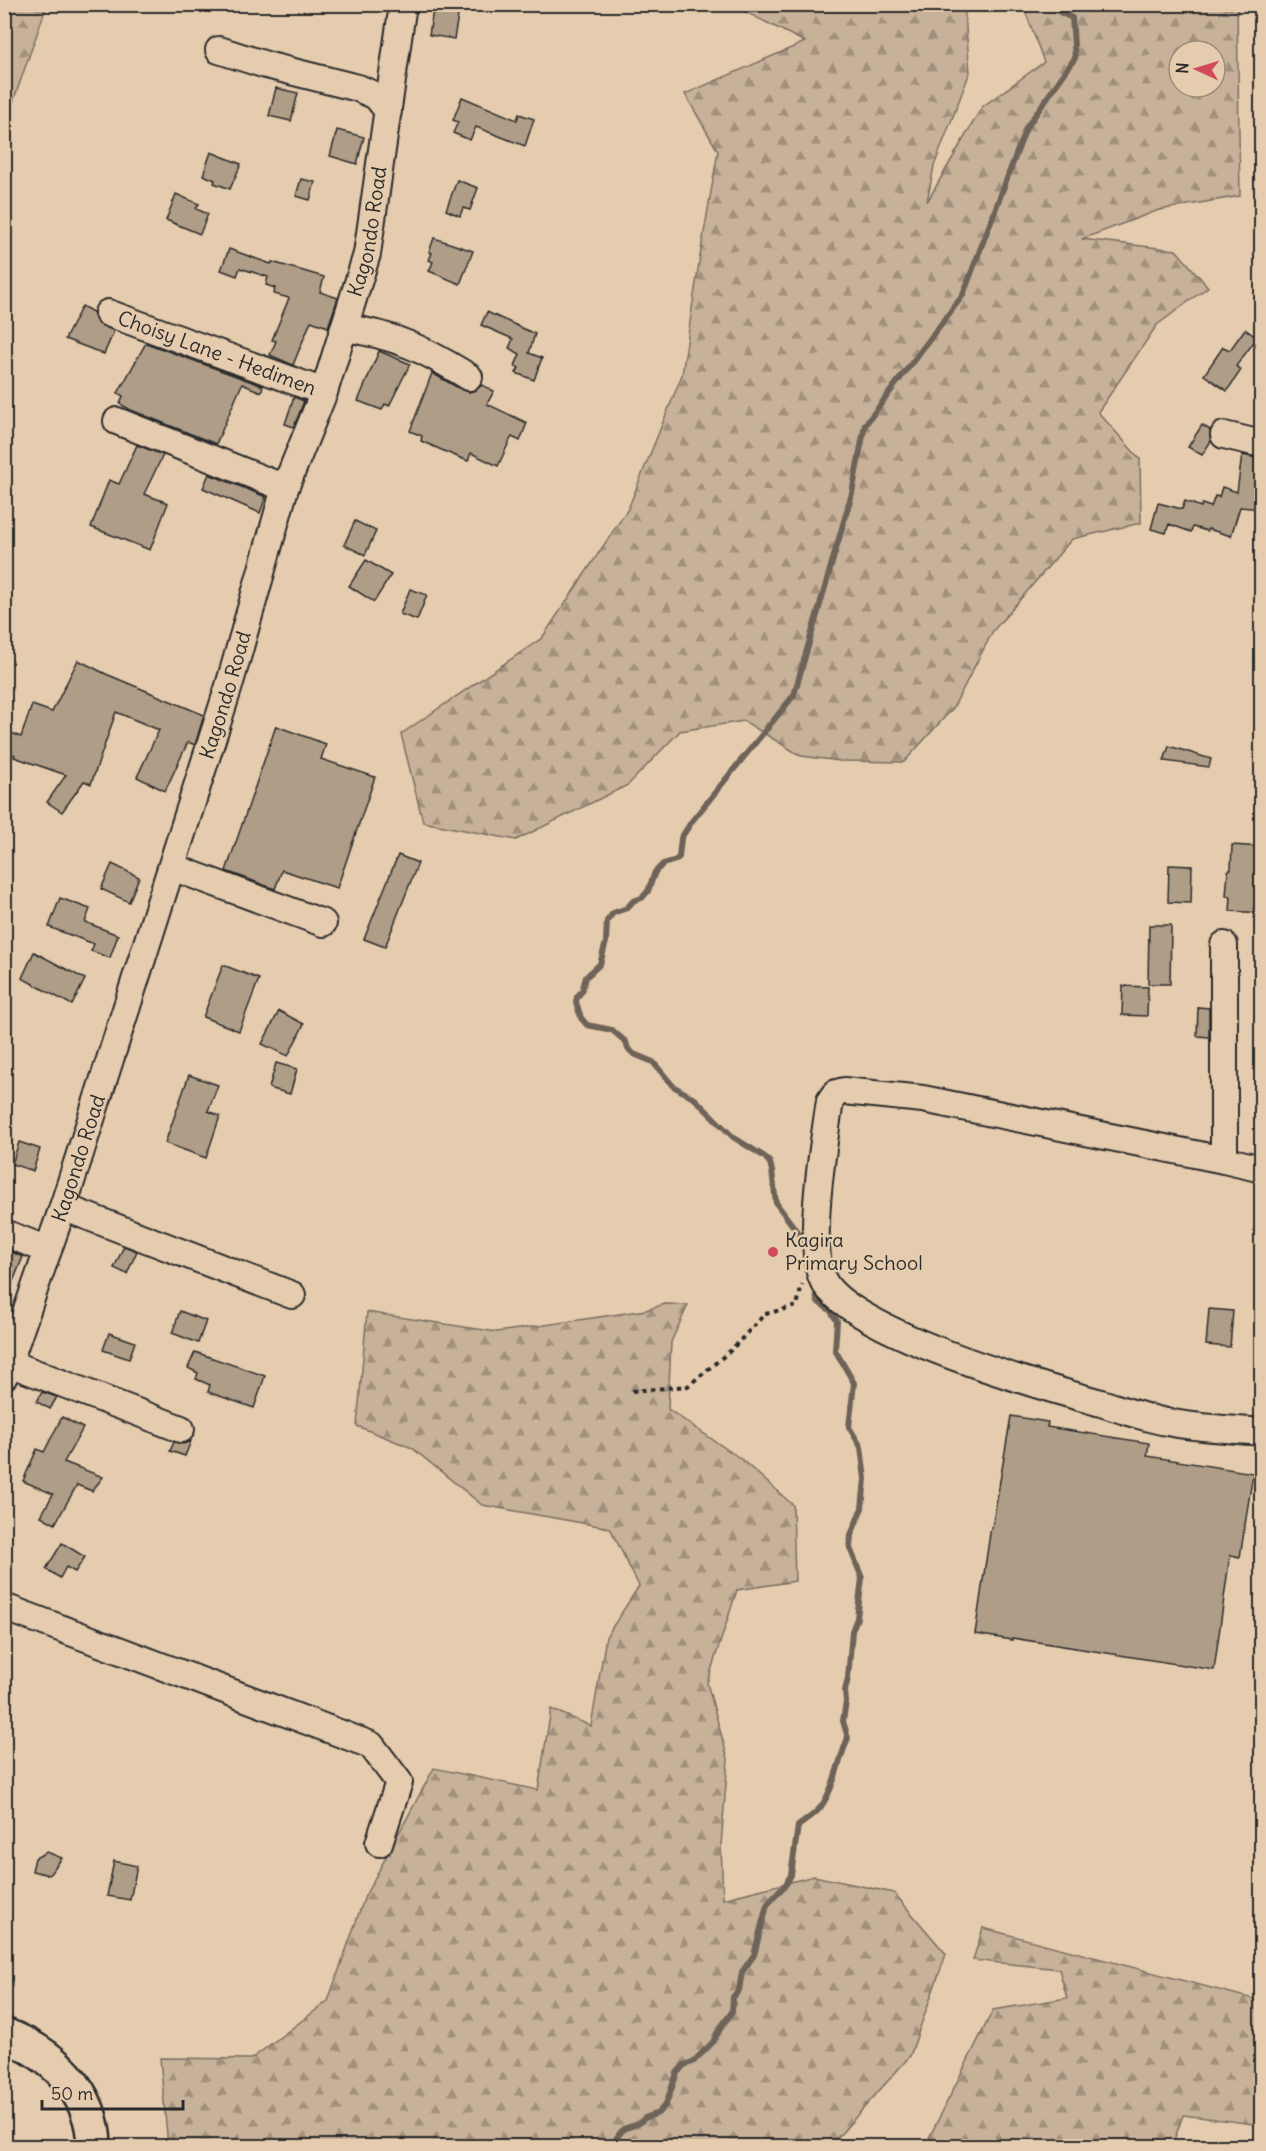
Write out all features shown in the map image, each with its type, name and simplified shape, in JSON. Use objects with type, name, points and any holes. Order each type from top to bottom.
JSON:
[{"type":"main road","points":[[4,2035],[24,2042],[46,2057],[68,2078],[84,2100],[91,2120],[94,2146]]},
{"type":"street","name":"Kagondo Road","points":[[7,1370],[63,1207],[172,867],[229,686],[285,488],[324,392],[367,254],[403,4]]},
{"type":"street","points":[[219,50],[266,65],[358,88],[376,96],[388,111]]},
{"type":"street","name":"Choisy Lane - Hedimen","points":[[108,313],[324,392]]},
{"type":"street","points":[[344,328],[363,330],[413,345],[469,376]]},
{"type":"street","points":[[117,421],[285,488]]},
{"type":"street","points":[[1224,435],[1262,444]]},
{"type":"street","points":[[172,867],[323,923]]},
{"type":"street","points":[[1224,945],[1224,1160]]},
{"type":"street","points":[[1262,1169],[923,1099],[844,1090],[836,1093],[830,1101],[816,1224],[818,1262],[822,1279],[840,1300],[880,1324],[954,1358],[1167,1422],[1262,1432]]},
{"type":"street","points":[[63,1207],[292,1295]]},
{"type":"street","points":[[4,1233],[48,1250]]},
{"type":"street","points":[[7,1370],[181,1429]]},
{"type":"street","points":[[4,1607],[371,1745],[399,1782],[379,1843]]},
{"type":"path","points":[[632,1391],[688,1386],[730,1351],[765,1314],[797,1306],[803,1280]]},
{"type":"green space","points":[[4,5],[47,5],[5,125]]},
{"type":"green space","points":[[732,5],[964,5],[970,72],[934,166],[927,202],[982,107],[1044,62],[1023,5],[1237,5],[1240,196],[1159,210],[1082,239],[1176,250],[1208,287],[1157,325],[1098,412],[1140,459],[1141,523],[1072,539],[993,631],[953,708],[904,762],[840,761],[801,756],[744,721],[680,731],[628,785],[516,840],[423,822],[401,734],[542,638],[628,509],[682,375],[718,151],[685,94],[805,42]]},
{"type":"green space","points":[[665,1304],[688,1305],[671,1342],[668,1409],[741,1459],[793,1505],[795,1581],[737,1590],[707,1683],[728,1759],[721,1845],[723,1899],[814,1876],[894,1893],[946,1954],[910,2056],[830,2146],[168,2146],[160,2058],[251,2059],[328,2001],[365,1896],[434,1768],[538,1790],[551,1709],[591,1726],[606,1637],[639,1586],[610,1528],[482,1505],[412,1448],[357,1426],[367,1312],[497,1332],[646,1310]]},
{"type":"green space","points":[[983,1928],[1261,2001],[1261,2125],[1183,2115],[1172,2146],[925,2146],[993,2010],[1067,1998],[1059,1969],[973,1960]]},
{"type":"building","points":[[434,4],[460,4],[454,39],[429,35]]},
{"type":"building","points":[[276,88],[298,93],[291,121],[269,116]]},
{"type":"building","points":[[462,97],[517,120],[519,114],[534,119],[525,146],[476,127],[470,140],[453,133],[458,122],[453,120]]},
{"type":"building","points":[[337,130],[364,137],[357,164],[330,156]]},
{"type":"building","points":[[211,152],[241,164],[230,189],[214,183],[215,180],[203,175]]},
{"type":"building","points":[[301,179],[315,182],[310,200],[296,196]]},
{"type":"building","points":[[457,180],[478,188],[470,210],[463,208],[460,216],[446,210]]},
{"type":"building","points":[[176,194],[199,204],[196,209],[208,214],[200,234],[166,220]]},
{"type":"building","points":[[434,238],[473,251],[460,284],[429,271],[433,262],[429,260],[432,253],[429,252]]},
{"type":"building","points":[[229,249],[271,264],[272,262],[324,277],[320,292],[338,298],[328,327],[311,321],[293,365],[270,355],[276,341],[272,340],[289,298],[274,294],[275,288],[266,285],[268,277],[240,268],[237,276],[221,270]]},
{"type":"building","points":[[82,306],[93,312],[97,323],[114,331],[104,354],[65,339]]},
{"type":"building","points":[[487,312],[535,334],[529,353],[542,358],[534,380],[516,373],[519,368],[515,366],[520,354],[509,348],[513,339],[481,325]]},
{"type":"building","points":[[1245,329],[1257,338],[1236,366],[1241,370],[1227,391],[1204,375],[1223,347],[1230,350]]},
{"type":"building","points":[[146,343],[263,386],[261,392],[242,384],[216,444],[131,410],[120,404],[123,396],[118,393]]},
{"type":"building","points":[[379,351],[410,364],[389,406],[385,404],[382,410],[358,401]]},
{"type":"building","points":[[432,373],[462,390],[469,392],[482,385],[494,391],[487,404],[527,423],[520,441],[512,437],[498,466],[471,453],[468,461],[421,441],[422,436],[410,431]]},
{"type":"building","points":[[294,397],[304,401],[294,427],[285,424]]},
{"type":"building","points":[[1202,425],[1210,430],[1211,441],[1202,455],[1188,447]]},
{"type":"building","points":[[137,445],[163,455],[144,494],[168,503],[150,550],[91,527],[109,480],[119,484]]},
{"type":"building","points":[[1242,455],[1262,459],[1262,509],[1240,507],[1231,536],[1193,527],[1191,532],[1169,524],[1166,533],[1151,529],[1158,503],[1182,509],[1185,501],[1201,507],[1202,504],[1211,507],[1215,496],[1219,497],[1222,487],[1237,492]]},
{"type":"building","points":[[209,474],[266,497],[260,513],[203,488]]},
{"type":"building","points":[[355,521],[376,531],[365,555],[344,545]]},
{"type":"building","points":[[366,560],[391,575],[374,602],[349,586]]},
{"type":"building","points":[[410,589],[427,595],[417,620],[400,614]]},
{"type":"building","points":[[78,660],[204,715],[195,745],[188,742],[165,791],[137,777],[159,730],[116,712],[91,784],[84,781],[62,812],[47,802],[66,775],[14,757],[15,755],[4,750],[4,742],[9,732],[21,737],[32,705],[52,712]]},
{"type":"building","points":[[276,726],[326,744],[321,759],[375,777],[337,888],[282,870],[275,889],[226,871]]},
{"type":"building","points":[[1169,746],[1211,759],[1209,767],[1164,761]]},
{"type":"building","points":[[1232,845],[1262,847],[1262,913],[1230,911],[1231,897],[1226,896],[1228,871],[1231,869]]},
{"type":"building","points":[[398,855],[418,863],[385,947],[364,939]]},
{"type":"building","points":[[112,864],[139,877],[129,902],[101,889]]},
{"type":"building","points":[[1169,865],[1192,866],[1191,903],[1168,902]]},
{"type":"building","points":[[60,898],[90,909],[85,922],[118,935],[110,958],[91,951],[94,944],[49,927]]},
{"type":"building","points":[[1149,925],[1171,925],[1170,984],[1148,984]]},
{"type":"building","points":[[34,952],[85,979],[72,1005],[22,978]]},
{"type":"building","points":[[223,965],[259,979],[239,1031],[203,1017]]},
{"type":"building","points":[[1123,986],[1148,987],[1147,1016],[1122,1015]]},
{"type":"building","points":[[1198,1007],[1209,1008],[1209,1037],[1197,1036]]},
{"type":"building","points":[[279,1011],[304,1024],[288,1056],[262,1044]]},
{"type":"building","points":[[276,1063],[297,1069],[290,1094],[269,1088]]},
{"type":"building","points":[[189,1075],[218,1085],[208,1111],[220,1116],[206,1158],[165,1143]]},
{"type":"building","points":[[19,1142],[40,1149],[33,1171],[12,1164]]},
{"type":"building","points":[[124,1246],[137,1251],[127,1274],[114,1268]]},
{"type":"building","points":[[4,1249],[23,1257],[5,1301],[4,1300]]},
{"type":"building","points":[[1209,1309],[1233,1311],[1230,1347],[1206,1345]]},
{"type":"building","points":[[180,1311],[206,1321],[198,1343],[172,1333]]},
{"type":"building","points":[[109,1333],[135,1342],[129,1359],[103,1350]]},
{"type":"building","points":[[195,1352],[265,1376],[254,1408],[208,1392],[210,1385],[196,1379],[198,1373],[188,1368]]},
{"type":"building","points":[[42,1392],[57,1397],[50,1409],[37,1402]]},
{"type":"building","points":[[1011,1416],[1048,1422],[1047,1427],[1149,1443],[1147,1456],[1253,1473],[1240,1557],[1230,1555],[1214,1670],[975,1634]]},
{"type":"building","points":[[62,1417],[83,1428],[64,1462],[103,1477],[92,1491],[77,1485],[55,1524],[41,1516],[53,1494],[23,1481],[37,1449],[44,1452]]},
{"type":"building","points":[[191,1441],[185,1456],[170,1451],[174,1442],[183,1444]]},
{"type":"building","points":[[62,1543],[85,1557],[75,1572],[66,1567],[60,1578],[46,1569]]},
{"type":"building","points":[[47,1852],[62,1858],[49,1875],[32,1871],[35,1858]]},
{"type":"building","points":[[114,1861],[137,1866],[130,1900],[107,1896]]},
{"type":"waterway","points":[[807,1245],[776,1203],[772,1171],[765,1157],[733,1137],[695,1099],[673,1086],[653,1062],[628,1049],[626,1042],[612,1030],[587,1025],[581,1018],[576,1002],[586,977],[600,964],[606,942],[607,921],[613,913],[627,908],[633,901],[642,898],[648,891],[655,872],[663,864],[679,857],[681,838],[692,821],[794,695],[852,493],[865,425],[963,295],[1026,128],[1075,58],[1072,18],[1048,4]]},
{"type":"waterway","points":[[615,2146],[616,2139],[623,2129],[658,2113],[666,2104],[677,2073],[684,2065],[693,2062],[713,2042],[732,2012],[733,1997],[739,1990],[742,1972],[754,1955],[767,1905],[791,1875],[798,1826],[815,1813],[825,1801],[848,1738],[843,1721],[845,1691],[852,1631],[857,1618],[862,1578],[850,1548],[851,1535],[862,1508],[865,1479],[861,1447],[849,1427],[854,1383],[835,1350],[837,1321],[830,1310],[817,1301],[816,1285]]},
{"type":"place","name":"Kagira Primary School","points":[[773,1252]]}]
